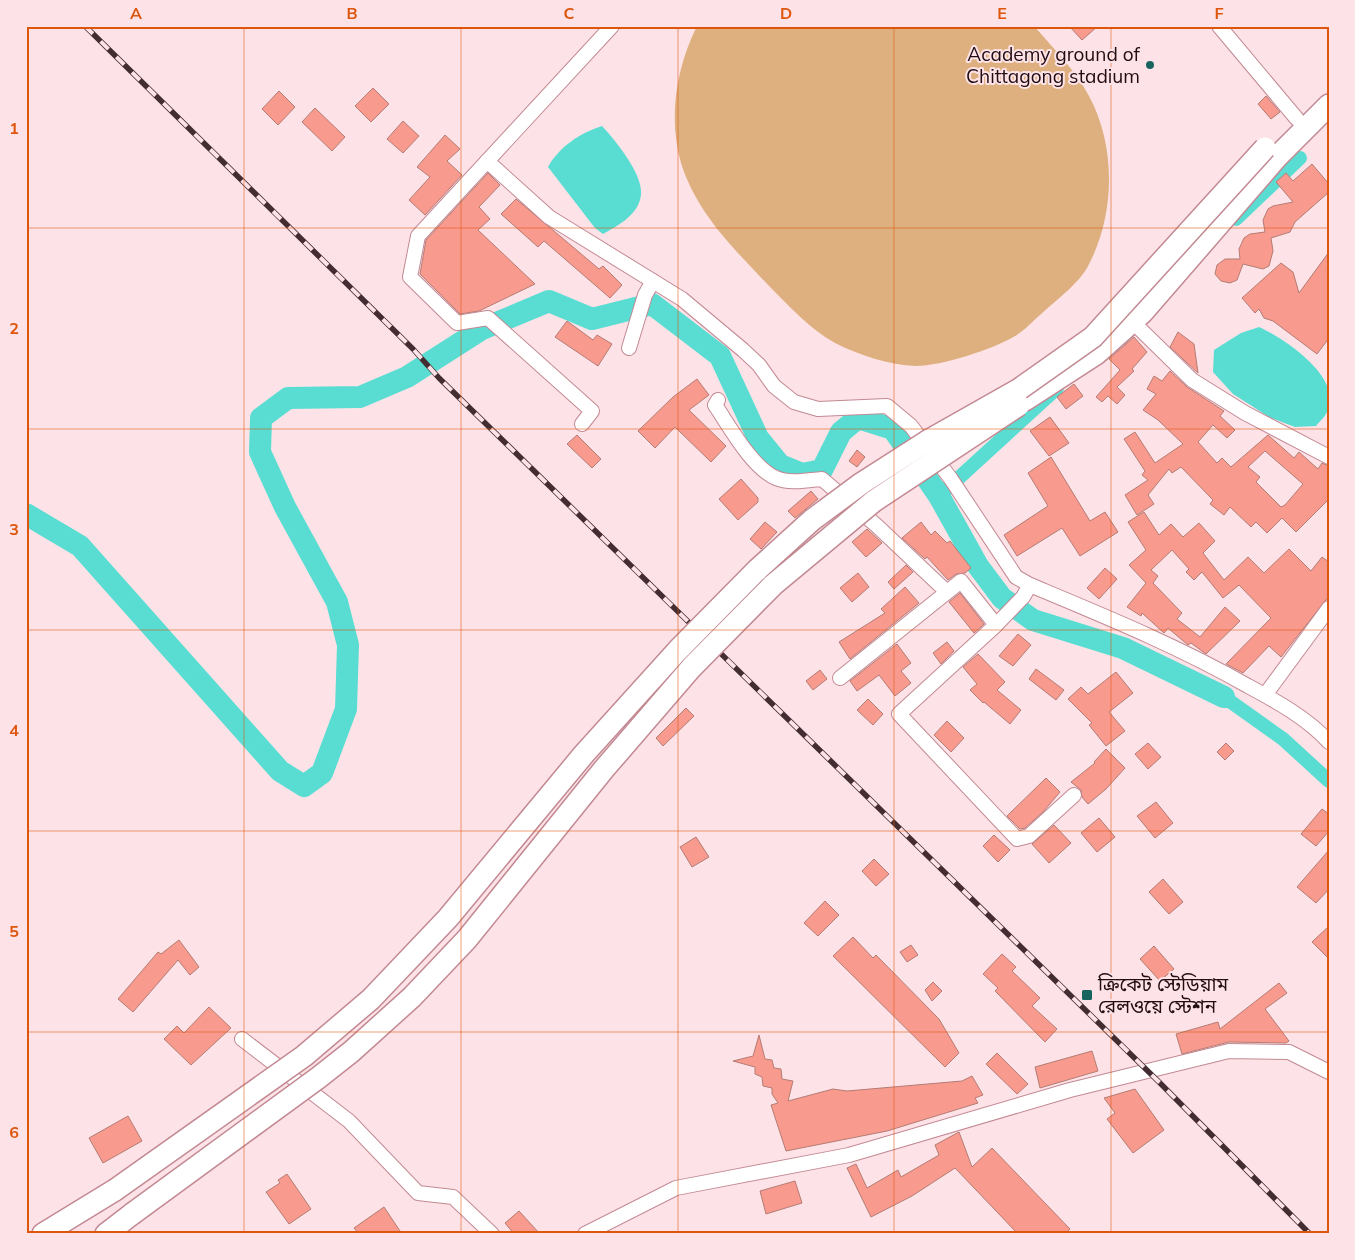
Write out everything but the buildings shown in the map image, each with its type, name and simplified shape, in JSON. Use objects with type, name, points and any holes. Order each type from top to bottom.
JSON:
[{"type":"main road","points":[[106,1234],[318,1078],[383,1025],[467,939],[604,769],[692,667],[773,585],[828,537],[874,501],[1096,354],[1143,312],[1297,120],[1327,101]]},
{"type":"main road","points":[[43,1234],[116,1190],[304,1056],[371,999],[423,947],[584,754],[651,680],[758,569],[812,520],[862,483],[926,442],[1018,390],[1093,337],[1271,152],[1327,101]]},
{"type":"street","points":[[582,424],[592,411],[488,318],[457,323],[410,277],[418,236],[612,26]]},
{"type":"street","points":[[1219,26],[1297,120]]},
{"type":"street","points":[[487,161],[549,217],[682,299],[759,365],[774,386],[794,402],[818,409],[886,406],[911,426],[954,485],[1016,577],[1030,585],[1175,647],[1265,695],[1317,729],[1329,742]]},
{"type":"street","points":[[629,348],[642,306],[653,280]]},
{"type":"street","points":[[1140,329],[1192,380],[1245,413],[1329,457]]},
{"type":"street","points":[[718,400],[715,406],[765,470],[776,478],[793,482],[822,480],[876,525],[947,592]]},
{"type":"street","points":[[840,678],[961,581],[1000,621]]},
{"type":"street","points":[[1030,585],[1023,597],[1000,621],[899,714],[1017,840],[1030,836],[1074,795]]},
{"type":"street","points":[[1265,695],[1329,608]]},
{"type":"street","points":[[242,1039],[349,1121],[418,1193],[454,1197],[492,1234]]},
{"type":"street","points":[[585,1234],[676,1188],[849,1155],[1070,1090],[1229,1051],[1289,1052],[1329,1072]]},
{"type":"shaded area","points":[[697,26],[1034,26],[1064,60],[1083,86],[1098,116],[1104,138],[1109,182],[1107,205],[1103,227],[1087,268],[1072,287],[1018,334],[1006,341],[967,356],[927,365],[895,364],[854,352],[835,343],[809,325],[793,310],[731,245],[707,215],[688,181],[677,146],[675,129],[676,93],[684,59]]},
{"type":"water","points":[[602,126],[629,160],[635,171],[641,191],[638,206],[630,216],[603,234],[595,228],[548,167],[564,147],[586,133]]},
{"type":"water","points":[[1259,327],[1296,349],[1319,372],[1327,385],[1330,397],[1328,410],[1316,426],[1295,427],[1269,417],[1233,394],[1213,372],[1214,350],[1241,333]]},
{"type":"waterway","points":[[1236,219],[1300,158]]},
{"type":"waterway","points":[[26,514],[80,546],[280,771],[304,786],[322,773],[346,709],[348,645],[337,602],[285,507],[260,452],[261,418],[288,398],[360,397],[407,377],[482,329],[549,301],[592,319],[652,304],[720,356],[758,438],[780,465],[802,474],[822,470],[841,432],[858,418],[893,429],[939,496],[978,566],[1002,598],[1033,620],[1123,648],[1224,697]]},
{"type":"waterway","points":[[939,496],[1057,388]]},
{"type":"waterway","points":[[1224,697],[1283,739],[1329,781]]},
{"type":"railway","points":[[85,26],[413,349],[439,378],[1158,1081],[1310,1234]]},
{"type":"place","name":"Academy ground of Chittagong stadium","points":[[1150,65]]},
{"type":"place","name":"ক্রিকেট স্টেডিয়াম রেলওয়ে স্টেশন","points":[[1087,995]]}]
